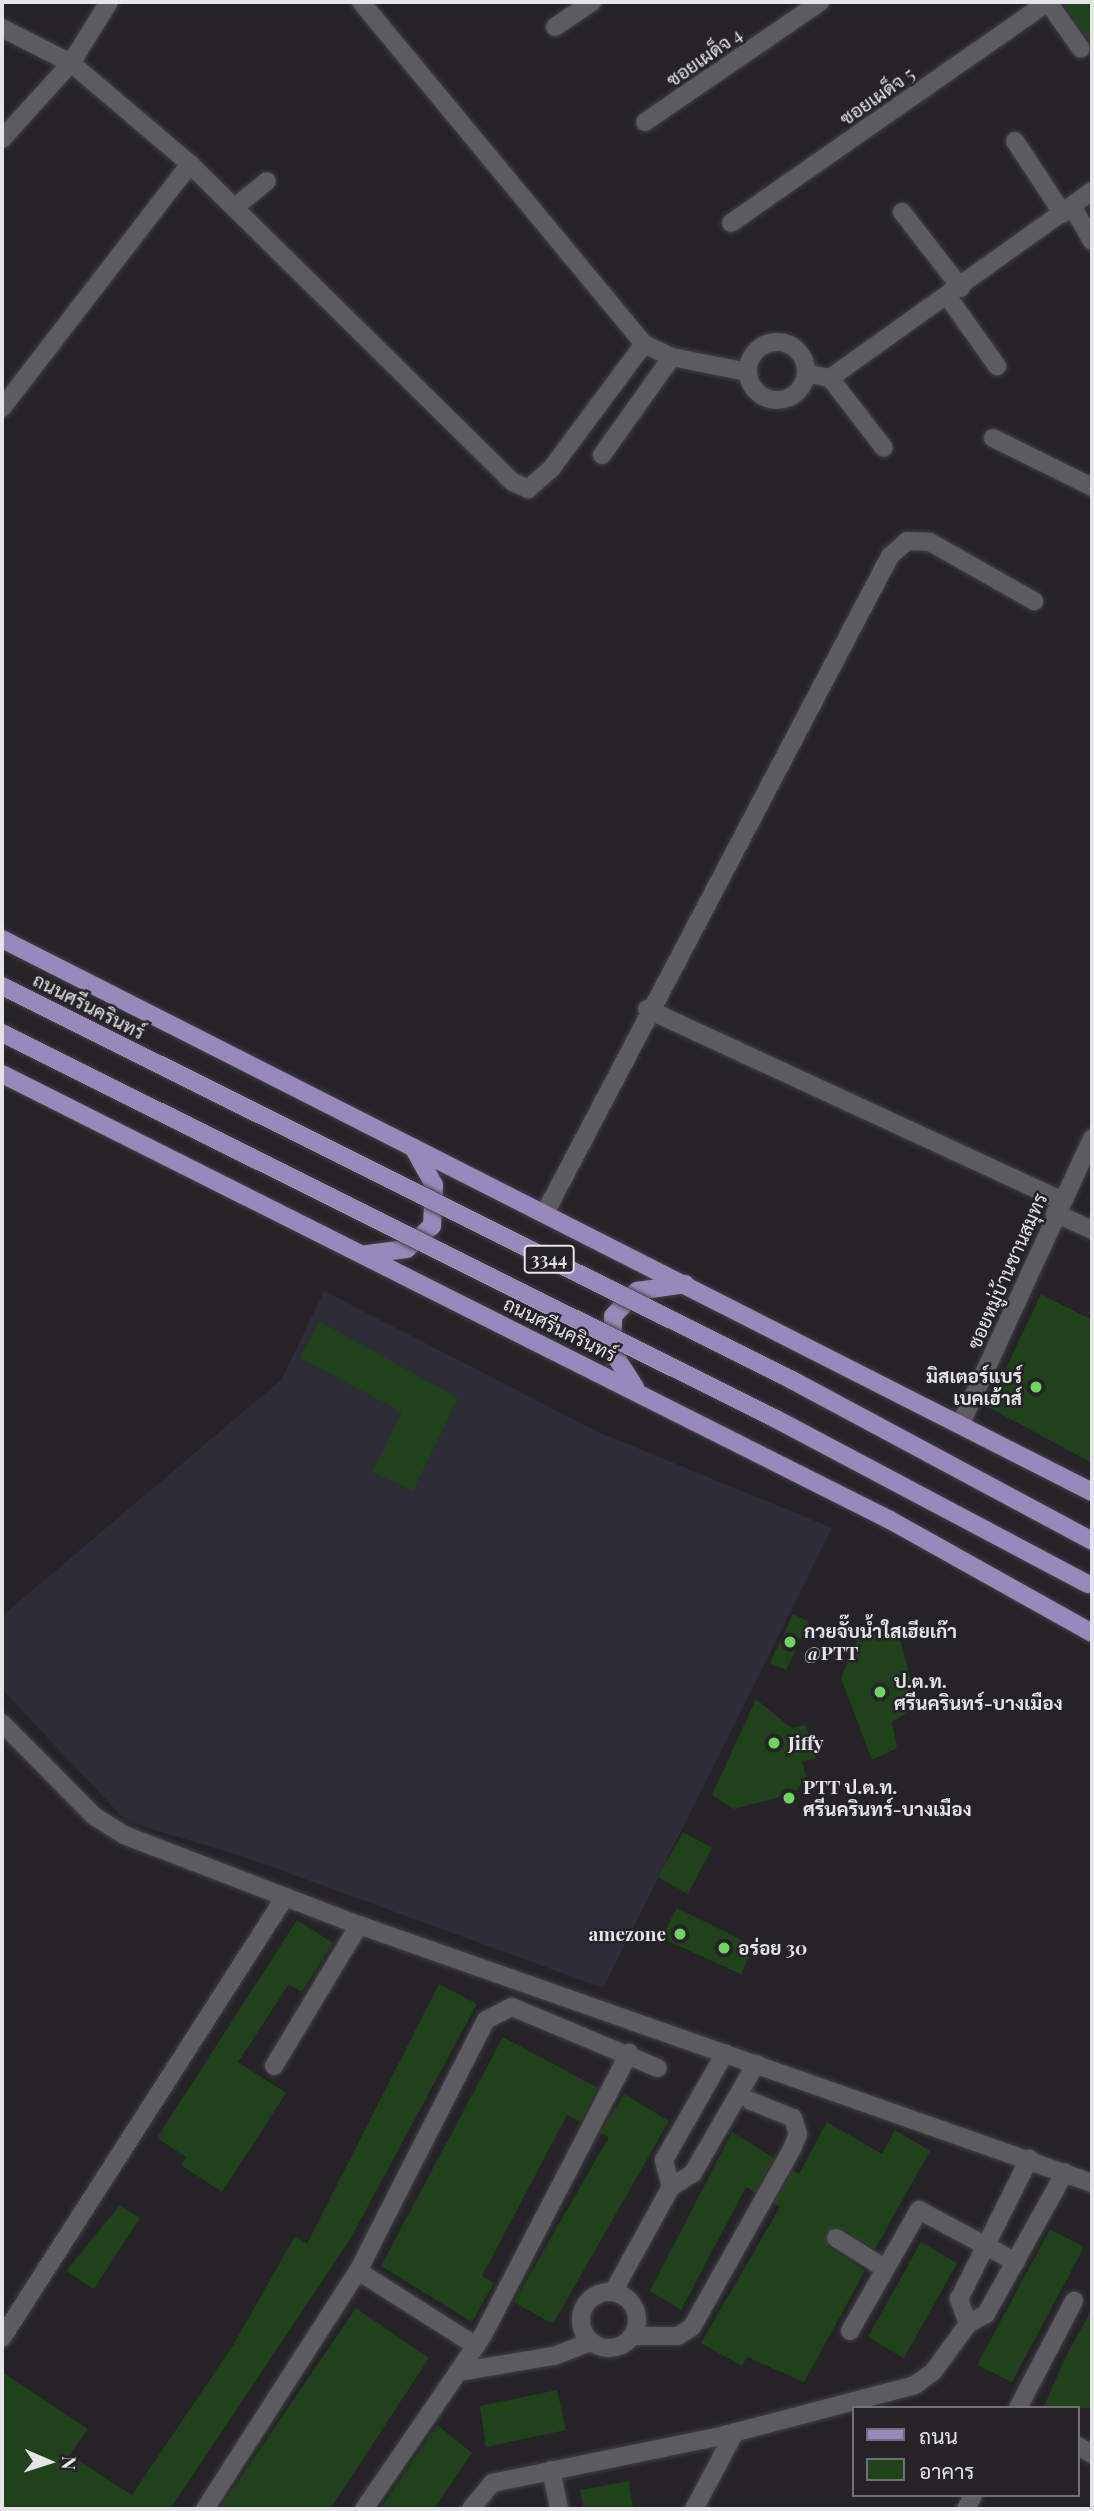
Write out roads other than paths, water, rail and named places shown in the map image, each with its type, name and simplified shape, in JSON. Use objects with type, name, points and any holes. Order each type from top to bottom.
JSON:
[{"type":"main road","name":"ถนนศรีนครินทร์","points":[[2,939],[962,1421],[1092,1492]]},
{"type":"main road","name":"ถนนศรีนครินทร์","points":[[2,986],[792,1380],[1092,1541]]},
{"type":"main road","name":"ถนนศรีนครินทร์","points":[[2,1033],[776,1419],[1090,1585]]},
{"type":"main road","name":"ถนนศรีนครินทร์","points":[[2,1074],[640,1392],[926,1539],[1092,1633]]},
{"type":"main road","points":[[360,1254],[407,1250],[432,1226],[434,1185],[412,1145]]},
{"type":"main road","points":[[640,1392],[614,1357],[613,1316],[644,1288],[690,1284]]},
{"type":"street","points":[[2,139],[71,63],[109,2]]},
{"type":"street","points":[[361,2],[644,344],[672,357],[747,372]]},
{"type":"street","points":[[555,27],[592,2]]},
{"type":"street","name":"ซอยเผด็จ 4","points":[[645,122],[820,2]]},
{"type":"street","points":[[1048,2],[1081,49]]},
{"type":"street","name":"ซอยเผด็จ 5","points":[[731,223],[1048,2]]},
{"type":"street","points":[[2,28],[71,63],[190,164],[456,427],[528,489],[551,469],[644,344]]},
{"type":"street","points":[[1014,141],[1092,241]]},
{"type":"street","points":[[2,408],[190,164]]},
{"type":"street","points":[[235,206],[267,181]]},
{"type":"street","points":[[830,378],[1092,191]]},
{"type":"street","points":[[902,212],[954,292],[997,366]]},
{"type":"street","points":[[784,342],[804,360],[806,373],[794,396],[769,400],[758,394],[747,372],[758,348],[784,342]]},
{"type":"street","points":[[602,455],[672,357]]},
{"type":"street","points":[[806,373],[830,378],[884,448]]},
{"type":"street","points":[[993,438],[1092,486]]},
{"type":"street","points":[[546,1211],[647,1009],[890,556],[907,541],[930,541],[1034,601]]},
{"type":"street","points":[[647,1009],[1058,1207],[1092,1230]]},
{"type":"street","name":"ซอยหมู่บ้านชานสมุทร","points":[[962,1421],[1058,1207],[1092,1139]]},
{"type":"street","points":[[2,1723],[94,1816],[124,1835],[359,1925],[1092,2183]]},
{"type":"street","points":[[2,2338],[285,1897]]},
{"type":"street","points":[[274,2066],[359,1925]]},
{"type":"street","points":[[205,2509],[358,2271],[486,2020],[499,2008],[512,2007],[629,2053],[659,2068]]},
{"type":"street","points":[[364,2509],[476,2346],[629,2053]]},
{"type":"street","points":[[671,2187],[664,2160],[724,2053]]},
{"type":"street","points":[[591,2342],[584,2333],[583,2309],[590,2299],[613,2292],[671,2187],[693,2173],[756,2064]]},
{"type":"street","points":[[458,2372],[554,2356],[591,2342],[617,2347],[632,2336],[678,2336],[692,2327],[798,2134],[793,2118],[751,2101]]},
{"type":"street","points":[[968,2324],[959,2299],[1029,2159]]},
{"type":"street","points":[[471,2509],[492,2483],[735,2432],[915,2385],[933,2372],[968,2324],[986,2314],[1065,2172]]},
{"type":"street","points":[[850,2331],[919,2210],[1016,2262]]},
{"type":"street","points":[[835,2238],[884,2268]]},
{"type":"street","points":[[358,2271],[476,2346]]},
{"type":"street","points":[[613,2292],[636,2315],[632,2336]]},
{"type":"street","points":[[1019,2406],[1074,2301]]},
{"type":"street","points":[[694,2509],[735,2432]]},
{"type":"street","points":[[551,2470],[559,2509]]},
{"type":"place","name":"มิสเตอร์แบร์ เบคเฮ้าส์","points":[[1036,1387]]},
{"type":"place","name":"กวยจั๊บน้ำใสเฮียเก๊า @PTT","points":[[790,1642]]},
{"type":"place","name":"ป.ต.ท. ศรีนครินทร์-บางเมือง","points":[[880,1692]]},
{"type":"place","name":"Jiffy","points":[[774,1743]]},
{"type":"place","name":"PTT ป.ต.ท. ศรีนครินทร์-บางเมือง","points":[[789,1798]]},
{"type":"place","name":"amezone","points":[[680,1934]]},
{"type":"place","name":"อร่อย 30","points":[[724,1948]]}]
